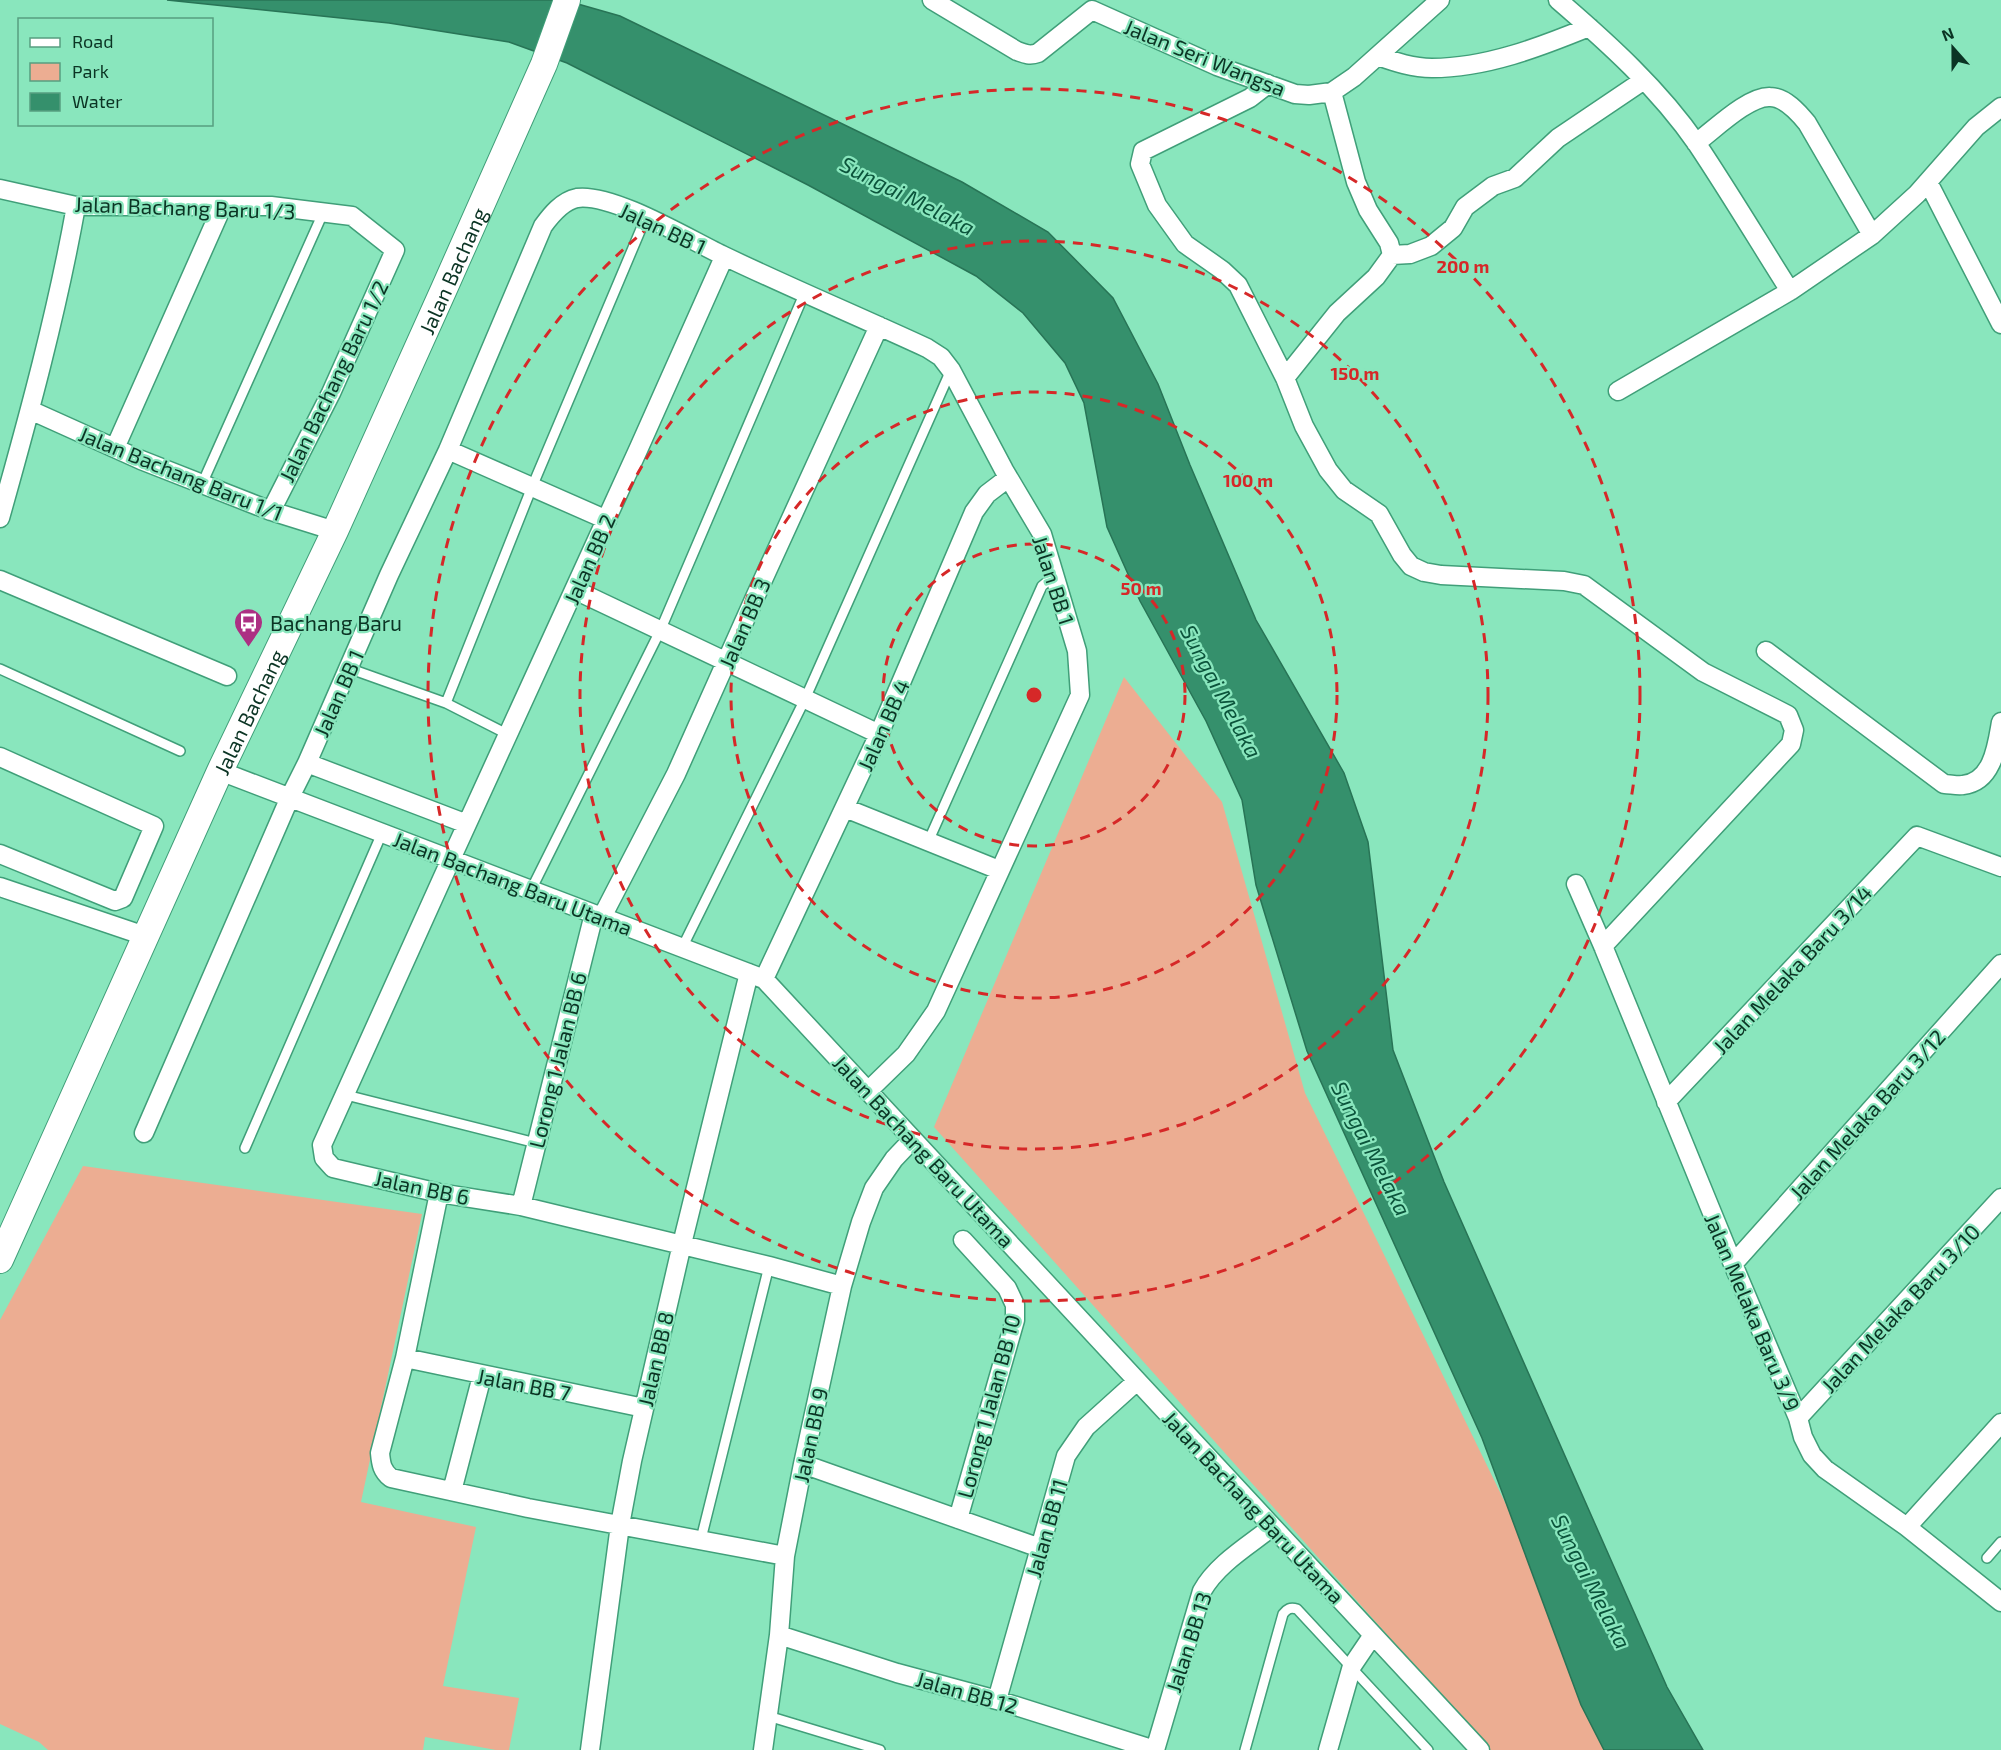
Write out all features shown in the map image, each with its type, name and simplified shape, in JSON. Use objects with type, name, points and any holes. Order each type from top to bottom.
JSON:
[{"type":"street","name":"Jalan Bachang","points":[[0,1260],[220,771],[335,531],[544,64],[567,0]]},
{"type":"street","name":"Jalan Seri Wangsa","points":[[932,0],[1017,51],[1032,56],[1092,10],[1217,66],[1295,94],[1332,92]]},
{"type":"street","points":[[1558,0],[1644,80],[1696,143],[1790,291]]},
{"type":"street","points":[[1392,255],[1389,243],[1368,210],[1356,182],[1332,92],[1378,56],[1434,2]]},
{"type":"street","points":[[1378,56],[1405,65],[1431,68],[1465,66],[1528,49],[1589,27]]},
{"type":"street","points":[[1392,255],[1410,254],[1431,246],[1452,228],[1466,207],[1493,186],[1515,178],[1558,138],[1644,80]]},
{"type":"street","points":[[1268,84],[1250,98],[1143,151],[1140,164],[1157,205],[1185,244],[1222,270],[1238,285],[1285,378],[1304,426],[1328,470],[1344,490],[1379,514],[1402,555],[1411,566],[1424,572],[1441,575],[1564,581],[1584,585],[1703,672],[1788,715],[1794,730],[1791,744],[1604,946]]},
{"type":"street","points":[[1696,143],[1752,101],[1771,96],[1794,106],[1807,123],[1872,235]]},
{"type":"street","points":[[1618,391],[1790,291],[1872,235],[1928,182],[1976,127],[2001,107]]},
{"type":"street","points":[[1928,182],[2001,324]]},
{"type":"street","name":"Jalan Bachang Baru 1/3","points":[[0,189],[76,206],[271,206],[352,216],[395,250]]},
{"type":"street","name":"Jalan BB 1","points":[[144,1133],[290,797],[447,450],[543,226],[556,209],[576,198],[599,199],[646,217],[724,256],[927,348],[941,357],[951,370],[1008,478],[1042,534],[1077,651],[1080,695],[936,1011],[906,1054],[868,1091]]},
{"type":"street","points":[[0,518],[30,411],[76,206]]},
{"type":"street","points":[[114,448],[222,207]]},
{"type":"street","name":"Jalan Bachang Baru 1/2","points":[[271,511],[331,393],[395,250]]},
{"type":"street","points":[[1285,378],[1337,313],[1376,277],[1392,255]]},
{"type":"street","name":"Jalan BB 2","points":[[451,859],[607,520],[724,256]]},
{"type":"street","name":"Jalan BB 3","points":[[598,915],[676,774],[879,326]]},
{"type":"street","name":"Jalan Bachang Baru 1/1","points":[[30,411],[202,484],[271,511],[335,531]]},
{"type":"street","points":[[447,450],[607,520]]},
{"type":"street","name":"Jalan BB 4","points":[[756,976],[845,808],[974,512],[987,494],[1008,478]]},
{"type":"street","points":[[0,580],[226,676]]},
{"type":"street","points":[[575,590],[879,734]]},
{"type":"street","points":[[1766,651],[1944,784],[1963,785],[1979,780],[1989,767],[1997,746],[2001,722]]},
{"type":"street","points":[[0,757],[154,826],[123,898],[115,901],[0,854]]},
{"type":"street","points":[[307,763],[466,824]]},
{"type":"street","name":"Jalan Bachang Baru Utama","points":[[220,771],[756,976],[913,1139],[1480,1750]]},
{"type":"street","points":[[845,808],[999,870]]},
{"type":"street","name":"Jalan Melaka Baru 3/14","points":[[1666,1102],[1917,836],[2001,867]]},
{"type":"street","name":"Jalan BB 6","points":[[451,859],[322,1145],[324,1158],[333,1168],[439,1193],[521,1206],[682,1244],[842,1286]]},
{"type":"street","name":"Jalan Melaka Baru 3/9","points":[[1576,884],[1604,946],[1812,1455],[1825,1469],[1906,1527],[2001,1602]]},
{"type":"street","points":[[0,887],[145,936]]},
{"type":"street","name":"Lorong 1 Jalan BB 6","points":[[521,1206],[598,915]]},
{"type":"street","name":"Jalan Melaka Baru 3/12","points":[[1733,1264],[2001,964]]},
{"type":"street","name":"Jalan BB 8","points":[[590,1750],[620,1525],[644,1408],[682,1244],[756,976]]},
{"type":"street","name":"Jalan BB 9","points":[[763,1750],[779,1635],[785,1557],[842,1286],[861,1222],[874,1188],[913,1139]]},
{"type":"street","points":[[439,1193],[405,1358],[380,1453],[384,1472],[391,1478],[452,1491],[785,1557]]},
{"type":"street","name":"Jalan Melaka Baru 3/10","points":[[1797,1418],[2001,1198]]},
{"type":"street","name":"Lorong 1 Jalan BB 10","points":[[958,1519],[1015,1320],[1015,1305],[1007,1288],[963,1240]]},
{"type":"street","name":"Jalan BB 7","points":[[405,1358],[482,1376],[644,1408]]},
{"type":"street","points":[[452,1491],[482,1376]]},
{"type":"street","name":"Jalan BB 11","points":[[997,1700],[1066,1456],[1086,1427],[1137,1381]]},
{"type":"street","points":[[1906,1527],[2001,1423]]},
{"type":"street","points":[[803,1464],[1040,1548]]},
{"type":"street","name":"Jalan BB 13","points":[[1155,1750],[1202,1591],[1209,1578],[1221,1567],[1272,1527]]},
{"type":"street","name":"Jalan BB 12","points":[[779,1635],[897,1673],[997,1700],[1155,1750]]},
{"type":"street","points":[[1328,1750],[1352,1666],[1372,1635]]},
{"type":"lane","points":[[202,484],[323,213]]},
{"type":"lane","points":[[446,703],[532,487],[646,217]]},
{"type":"lane","points":[[531,890],[660,631],[805,292]]},
{"type":"lane","points":[[682,948],[805,699],[951,370]]},
{"type":"lane","points":[[928,842],[1041,586],[1054,576]]},
{"type":"lane","points":[[348,668],[446,703],[509,735]]},
{"type":"lane","points":[[0,669],[180,751]]},
{"type":"lane","points":[[245,1148],[382,833]]},
{"type":"lane","points":[[346,1095],[536,1143]]},
{"type":"lane","points":[[701,1539],[769,1266]]},
{"type":"lane","points":[[1987,1558],[2001,1542]]},
{"type":"lane","points":[[1245,1750],[1283,1614],[1287,1609],[1292,1608],[1297,1609],[1352,1666],[1424,1748]]},
{"type":"lane","points":[[768,1716],[880,1750]]},
{"type":"green space","points":[[1124,677],[1222,802],[1305,1093],[1626,1750],[1490,1750],[934,1127]]},
{"type":"green space","points":[[83,1166],[422,1214],[361,1502],[476,1527],[443,1686],[519,1698],[509,1750],[496,1750],[425,1737],[423,1750],[48,1750],[39,1742],[0,1724],[0,1320]]},
{"type":"water","name":"Sungai Melaka","points":[[167,0],[564,0],[620,16],[962,182],[1048,232],[1113,298],[1158,384],[1256,620],[1344,773],[1368,842],[1393,1050],[1444,1182],[1667,1687],[1703,1750],[1604,1750],[1581,1705],[1482,1438],[1307,1051],[1256,885],[1242,800],[1206,721],[1140,601],[1107,527],[1084,403],[1065,363],[1023,313],[976,276],[808,185],[567,63],[509,42],[389,23]]},
{"type":"place","name":"Bachang Baru","points":[[249,648]]}]
